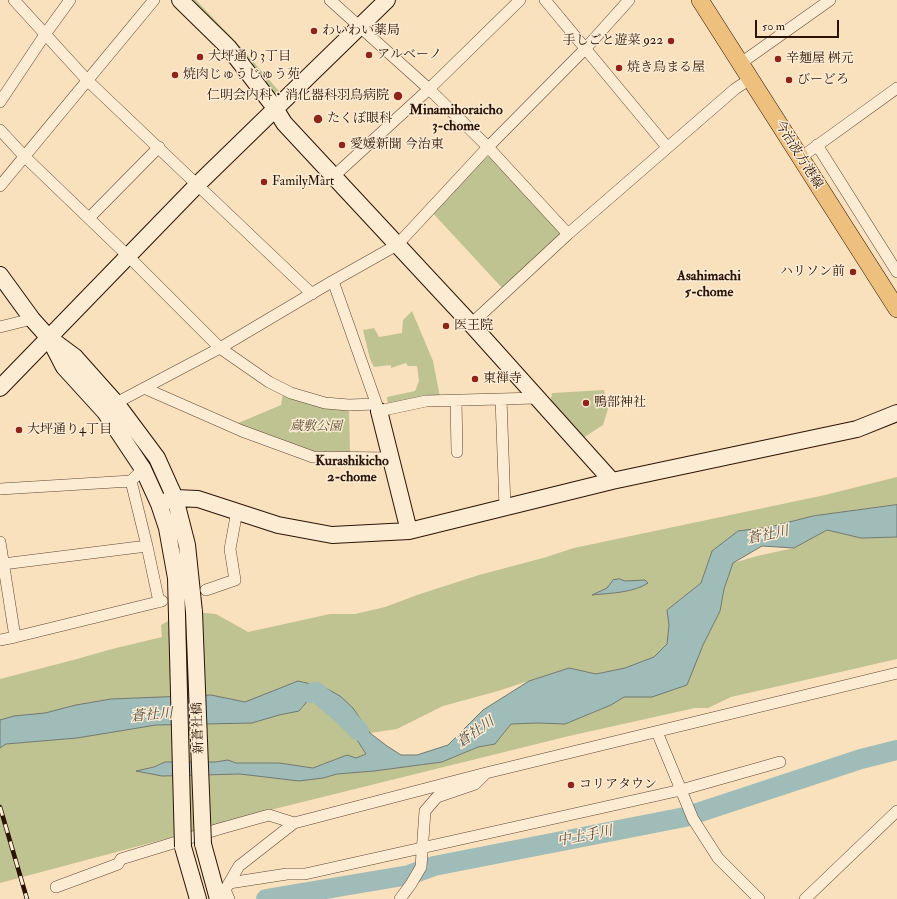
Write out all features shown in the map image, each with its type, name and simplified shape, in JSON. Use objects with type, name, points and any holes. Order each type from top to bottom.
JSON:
[{"type":"main road","name":"今治波方港線","points":[[700,0],[897,309]]},
{"type":"street","points":[[14,0],[46,33],[87,80],[312,294]]},
{"type":"street","points":[[0,102],[70,0]]},
{"type":"street","points":[[0,186],[154,0]]},
{"type":"street","points":[[180,0],[229,48],[275,108],[284,123],[471,324],[612,482]]},
{"type":"street","points":[[330,0],[429,89],[488,147],[568,234]]},
{"type":"street","points":[[0,388],[127,255],[275,108],[387,0]]},
{"type":"street","points":[[334,176],[429,89],[520,0]]},
{"type":"street","points":[[545,0],[667,147]]},
{"type":"street","points":[[0,275],[32,319],[49,338],[75,357],[110,408],[144,388],[220,348],[397,245],[488,147],[586,48],[629,0]]},
{"type":"street","points":[[741,63],[828,0]]},
{"type":"street","points":[[471,324],[568,234],[667,147],[735,89],[750,79]]},
{"type":"street","points":[[800,158],[897,88]]},
{"type":"street","points":[[0,130],[24,156],[127,255],[220,348],[269,382],[291,393],[325,403],[378,408],[426,401],[537,398]]},
{"type":"street","points":[[817,145],[897,272]]},
{"type":"street","points":[[89,218],[159,147]]},
{"type":"street","points":[[333,281],[378,408],[409,531]]},
{"type":"street","points":[[0,327],[32,319]]},
{"type":"street","points":[[144,388],[242,431],[314,457],[390,458]]},
{"type":"street","points":[[501,399],[505,508]]},
{"type":"street","points":[[456,400],[457,452]]},
{"type":"street","name":"新蒼社橋","points":[[110,408],[143,469],[159,504],[167,528],[176,578],[183,847],[198,899]]},
{"type":"street","name":"新蒼社橋","points":[[110,408],[157,458],[175,498],[187,546],[194,612],[204,844],[225,893]]},
{"type":"street","points":[[159,504],[175,498],[198,499],[278,525],[332,535],[409,531],[612,482],[857,428],[897,413]]},
{"type":"street","points":[[0,489],[131,481],[143,469]]},
{"type":"street","points":[[0,640],[161,602],[131,481]]},
{"type":"street","points":[[206,590],[235,580],[230,549],[237,511]]},
{"type":"street","points":[[0,542],[15,637]]},
{"type":"street","points":[[3,564],[147,546]]},
{"type":"street","points":[[225,893],[238,866],[294,823],[486,773],[897,673]]},
{"type":"street","points":[[656,732],[693,819],[718,858],[759,899]]},
{"type":"street","points":[[225,893],[287,874],[305,874],[423,849],[492,831],[681,790],[780,762]]},
{"type":"street","points":[[400,899],[421,867],[424,811],[437,796],[475,784],[486,773]]},
{"type":"street","points":[[805,899],[897,811]]},
{"type":"street","points":[[56,888],[118,864],[121,859],[269,815],[294,823]]},
{"type":"green space","points":[[186,0],[196,0],[236,42],[279,91],[271,96]]},
{"type":"green space","points":[[487,157],[493,157],[564,234],[504,290],[430,210]]},
{"type":"green space","points":[[412,311],[433,361],[440,397],[388,406],[387,397],[415,391],[419,381],[417,366],[408,366],[406,363],[391,368],[391,365],[374,367],[370,359],[363,330],[374,328],[379,337],[402,333],[403,320]]},
{"type":"green space","points":[[604,390],[608,409],[603,425],[583,438],[550,404],[552,393]]},
{"type":"green space","name":"蔵敷公園","points":[[283,393],[349,407],[350,453],[313,452],[236,424],[281,405]]},
{"type":"green space","points":[[897,477],[897,505],[813,516],[770,527],[738,531],[712,551],[701,583],[667,610],[669,625],[667,644],[654,657],[625,668],[596,674],[568,668],[498,691],[443,706],[397,729],[370,733],[353,708],[324,687],[245,707],[197,697],[111,699],[76,705],[45,713],[14,716],[0,720],[0,679],[162,637],[161,625],[177,616],[194,612],[216,614],[248,632],[330,614],[355,614],[385,607],[479,575],[574,548],[825,495]]},
{"type":"green space","points":[[827,530],[861,538],[897,537],[897,659],[731,697],[708,708],[695,708],[569,736],[242,817],[203,829],[0,883],[0,748],[6,744],[77,738],[152,725],[220,723],[279,715],[299,711],[310,698],[341,713],[366,754],[356,758],[347,755],[313,768],[279,763],[236,763],[228,760],[215,762],[165,762],[154,767],[137,771],[162,776],[240,774],[275,777],[323,778],[337,774],[374,771],[442,762],[478,747],[495,744],[511,724],[565,724],[611,705],[624,697],[652,697],[703,645],[720,611],[724,589],[733,563],[794,548]]},
{"type":"water","points":[[897,505],[897,537],[861,538],[827,530],[794,548],[762,546],[733,563],[724,589],[720,611],[703,645],[687,685],[652,697],[624,697],[611,705],[565,724],[511,724],[495,744],[478,747],[442,762],[374,771],[337,774],[323,778],[299,781],[240,774],[162,776],[136,771],[154,767],[165,762],[215,762],[228,760],[236,763],[279,763],[313,768],[347,755],[356,758],[366,754],[337,708],[310,698],[299,711],[252,723],[156,725],[77,738],[6,744],[0,748],[0,720],[14,716],[45,713],[76,705],[111,699],[211,695],[245,702],[298,681],[324,687],[340,696],[353,708],[370,733],[401,755],[417,755],[448,745],[483,710],[529,681],[569,668],[596,674],[625,668],[654,657],[667,644],[669,625],[667,610],[701,583],[712,551],[738,531],[770,527],[813,516]]},
{"type":"water","points":[[620,579],[625,581],[645,580],[648,583],[628,591],[592,595],[607,588],[613,580]]},
{"type":"waterway","name":"蒼社川","points":[[311,693],[316,692],[341,713],[359,731]]},
{"type":"waterway","name":"中土手川","points":[[266,899],[409,875],[434,866],[685,817],[861,759],[897,750]]},
{"type":"railway","points":[[0,807],[27,899]]},
{"type":"place","name":"わいわい薬局","points":[[314,31]]},
{"type":"place","name":"手しごと遊菜 922","points":[[671,41]]},
{"type":"place","name":"アルベーノ","points":[[369,55]]},
{"type":"place","name":"大坪通り3丁目","points":[[200,57]]},
{"type":"place","name":"辛麺屋 桝元","points":[[778,59]]},
{"type":"place","name":"焼き鳥まる屋","points":[[619,68]]},
{"type":"place","name":"焼肉じゅうじゅう苑","points":[[175,75]]},
{"type":"place","name":"びーどろ","points":[[789,80]]},
{"type":"place","name":"仁明会内科・消化器科羽鳥病院","points":[[398,96]]},
{"type":"place","name":"たくぼ眼科","points":[[318,119]]},
{"type":"place","name":"愛媛新聞 今治東","points":[[342,145]]},
{"type":"place","name":"FamilyMart","points":[[264,182]]},
{"type":"place","name":"ハリソン前","points":[[853,272]]},
{"type":"place","name":"医王院","points":[[446,326]]},
{"type":"place","name":"東禅寺","points":[[475,379]]},
{"type":"place","name":"鴨部神社","points":[[586,403]]},
{"type":"place","name":"大坪通り4丁目","points":[[19,430]]},
{"type":"place","name":"コリアタウン","points":[[571,785]]},
{"type":"district","name":"Minamihoraicho 3-chome","points":[[456,120]]},
{"type":"district","name":"Asahimachi 5-chome","points":[[709,286]]},
{"type":"district","name":"Kurashikicho 2-chome","points":[[352,470]]}]
